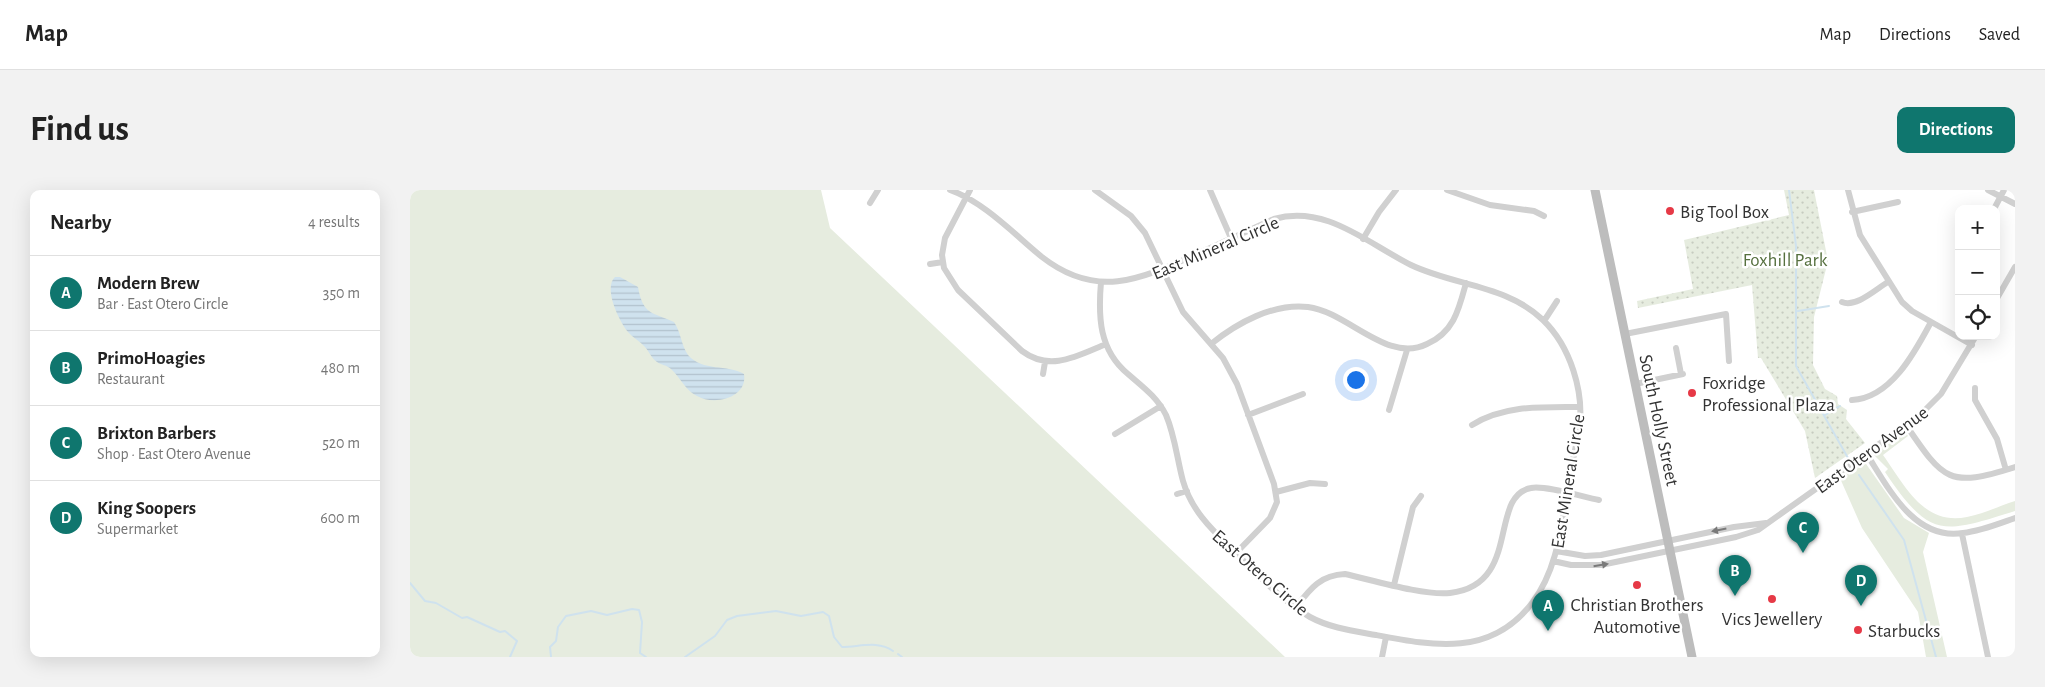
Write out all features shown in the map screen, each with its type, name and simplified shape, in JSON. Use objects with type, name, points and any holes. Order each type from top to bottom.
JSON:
[{"type":"main road","name":"South Holly Street","points":[[1595,190],[1692,657]]},
{"type":"street","points":[[870,203],[878,190]]},
{"type":"street","name":"East Mineral Circle","points":[[950,190],[966,198],[1053,265],[1078,277],[1101,282],[1125,282],[1162,270],[1274,220],[1299,215],[1322,218],[1429,272],[1505,295],[1522,304],[1544,321],[1562,345],[1576,380],[1580,407],[1579,429],[1553,561]]},
{"type":"street","points":[[970,190],[944,238],[943,262],[949,279],[967,299],[1022,351],[1033,358],[1045,362],[1068,360],[1106,344]]},
{"type":"street","points":[[1095,190],[1139,225],[1148,239],[1182,312],[1211,344],[1234,377],[1276,492],[1277,502],[1274,512],[1236,553]]},
{"type":"street","points":[[1210,190],[1231,238]]},
{"type":"street","points":[[1364,239],[1379,212],[1396,190]]},
{"type":"street","points":[[1447,190],[1490,205],[1534,211],[1544,216]]},
{"type":"street","points":[[1848,190],[1852,212],[1860,235],[1888,282],[1906,307],[1972,345]]},
{"type":"street","points":[[1988,190],[2015,204]]},
{"type":"street","points":[[1996,205],[2004,190]]},
{"type":"street","points":[[1852,212],[1898,202]]},
{"type":"street","points":[[930,264],[943,262]]},
{"type":"street","points":[[1999,295],[2015,266]]},
{"type":"street","name":"East Otero Circle","points":[[1101,282],[1100,316],[1106,344],[1122,369],[1152,394],[1161,406],[1170,426],[1187,491],[1204,521],[1236,553],[1296,607],[1312,618],[1328,624],[1386,637],[1447,646],[1464,644],[1486,638],[1504,628],[1529,607],[1545,583],[1553,561]]},
{"type":"street","points":[[1842,302],[1847,304],[1857,302],[1888,282]]},
{"type":"street","points":[[1211,344],[1238,325],[1274,310],[1301,307],[1324,311],[1387,344],[1407,350],[1430,343],[1448,329],[1457,315],[1466,283]]},
{"type":"street","points":[[1544,321],[1557,302]]},
{"type":"street","points":[[1625,334],[1726,314],[1730,361]]},
{"type":"street","points":[[1852,400],[1864,398],[1898,375],[1910,360],[1932,322]]},
{"type":"street","name":"East Otero Avenue","points":[[1553,561],[1594,566],[1749,534],[1920,415],[1942,394],[1974,340]]},
{"type":"street","points":[[1635,384],[1682,374],[1676,348]]},
{"type":"street","points":[[1389,410],[1407,350]]},
{"type":"street","points":[[1043,374],[1045,362]]},
{"type":"street","points":[[1975,388],[1975,400],[1997,439],[2006,470]]},
{"type":"street","points":[[1248,415],[1303,394]]},
{"type":"street","points":[[1115,434],[1161,406]]},
{"type":"street","points":[[1472,425],[1483,418],[1508,410],[1580,407]]},
{"type":"street","points":[[1906,425],[1928,458],[1947,475],[1969,479],[2015,467]]},
{"type":"street","points":[[1866,453],[1912,517],[1930,529],[1962,534],[2015,518]]},
{"type":"street","points":[[1276,492],[1310,483],[1325,484]]},
{"type":"street","points":[[1296,607],[1316,583],[1336,574],[1441,594],[1457,592],[1470,587],[1485,576],[1495,563],[1500,552],[1509,507],[1518,494],[1536,487],[1599,500]]},
{"type":"street","points":[[1176,494],[1187,491]]},
{"type":"street","points":[[1394,585],[1413,507],[1421,496]]},
{"type":"street","name":"East Otero Avenue","points":[[1556,552],[1594,556],[1734,527],[1767,523]]},
{"type":"street","points":[[1962,534],[1988,657]]},
{"type":"street","points":[[1382,657],[1386,637]]},
{"type":"green space","points":[[410,190],[821,190],[830,228],[1285,657],[410,657]]},
{"type":"green space","name":"Foxhill Park","points":[[1784,190],[1814,190],[1828,261],[1814,317],[1813,365],[1825,389],[1837,396],[1838,404],[1847,410],[1846,419],[1865,443],[1815,478],[1805,431],[1761,358],[1758,358],[1752,285],[1638,308],[1637,301],[1693,289],[1684,240],[1789,215]]},
{"type":"green space","points":[[1901,432],[1906,433],[1908,436],[1883,455],[1907,490],[1927,509],[1938,515],[1952,518],[1967,517],[2015,501],[2015,511],[1970,524],[1954,526],[1940,525],[1927,520],[1914,510],[1885,472],[1888,469],[1872,453]]},
{"type":"green space","points":[[1861,460],[1864,461],[1904,518],[1929,533],[1923,552],[1947,657],[1926,657],[1918,612],[1862,528],[1839,476]]},
{"type":"water","points":[[615,277],[620,277],[638,287],[646,308],[654,314],[674,322],[688,355],[694,360],[708,366],[730,369],[744,374],[744,382],[741,389],[728,398],[720,400],[704,399],[689,390],[669,368],[655,360],[643,345],[628,332],[620,320],[611,296],[612,282]]},
{"type":"waterway","points":[[1789,190],[1796,246],[1796,366],[1848,458]]},
{"type":"waterway","points":[[1798,311],[1829,306]]},
{"type":"waterway","points":[[1825,415],[1840,406]]},
{"type":"waterway","points":[[1859,475],[1904,540],[1936,657]]},
{"type":"waterway","points":[[410,583],[425,601],[436,603],[462,618],[467,617],[500,632],[505,631],[517,641],[510,657]]},
{"type":"waterway","points":[[551,657],[550,647],[556,641],[558,627],[566,616],[591,611],[607,615],[632,609],[639,610],[642,622],[640,653],[646,657]]},
{"type":"waterway","points":[[685,657],[715,636],[727,620],[737,616],[776,611],[801,616],[823,612],[829,616],[834,637],[842,647],[875,645],[893,651]]},
{"type":"waterway","points":[[898,654],[902,657]]},
{"type":"place","name":"Big Tool Box","points":[[1670,211]]},
{"type":"place","name":"Foxridge Professional Plaza","points":[[1692,393]]},
{"type":"place","name":"Brixton Barbers","points":[[1803,553]]},
{"type":"place","name":"Christian Brothers Automotive","points":[[1637,585]]},
{"type":"place","name":"PrimoHoagies","points":[[1735,596]]},
{"type":"place","name":"Vics Jewellery","points":[[1772,599]]},
{"type":"place","name":"King Soopers","points":[[1861,606]]},
{"type":"place","name":"Starbucks","points":[[1858,630]]},
{"type":"place","name":"Modern Brew","points":[[1548,631]]}]
